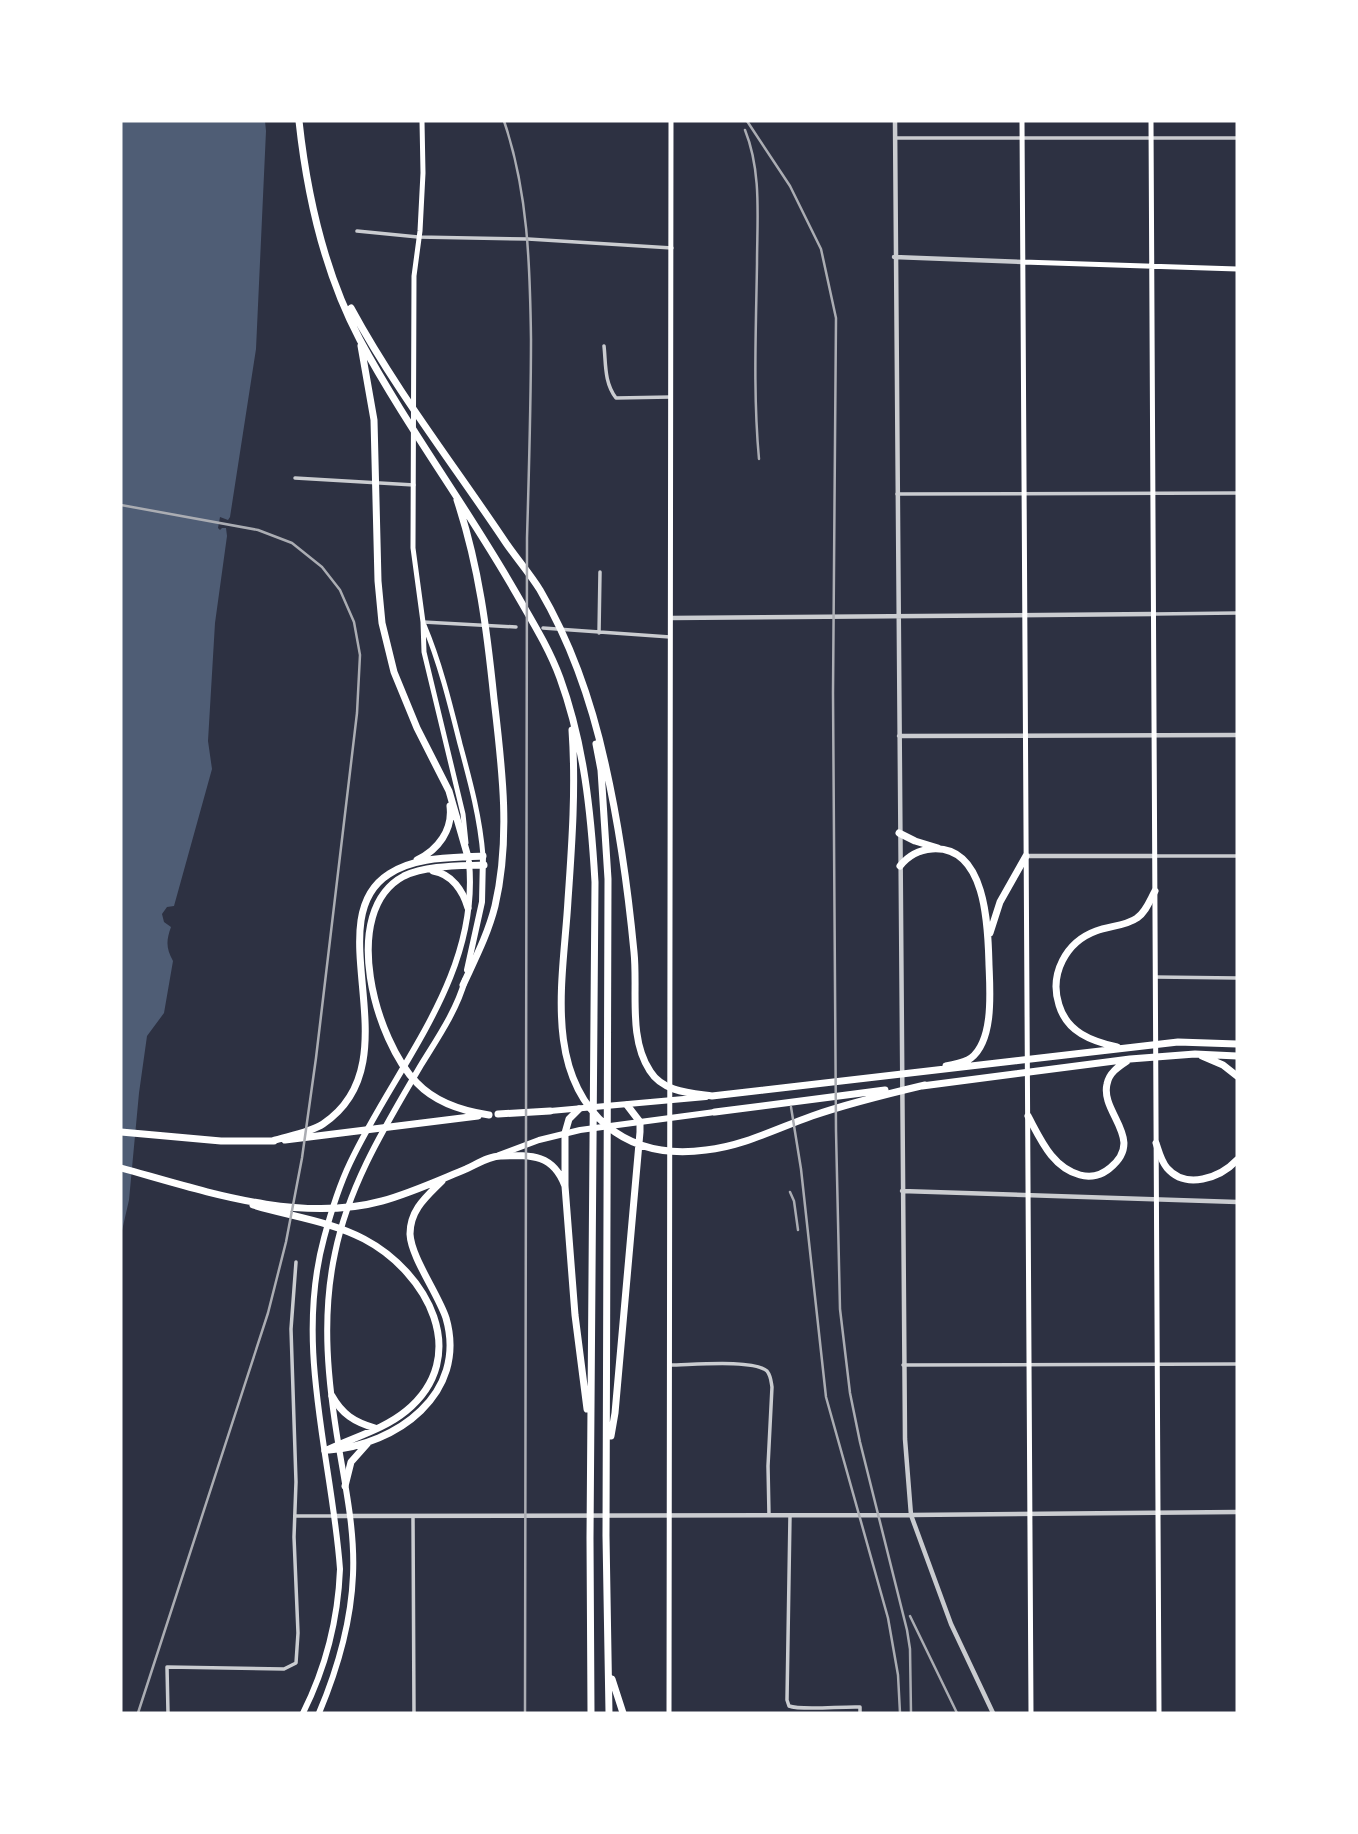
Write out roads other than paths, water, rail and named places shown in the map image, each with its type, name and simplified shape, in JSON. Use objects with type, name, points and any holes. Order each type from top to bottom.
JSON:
[{"type":"highway","points":[[299,121],[309,193],[318,230],[330,268],[359,338],[506,575],[544,642],[571,715],[585,775],[592,826],[595,881],[590,1441],[591,1713]]},
{"type":"highway","points":[[299,121],[309,194],[330,269],[366,336],[440,449],[540,591],[567,647],[589,706],[606,766],[620,842],[634,953],[636,1021],[643,1059],[651,1074],[674,1090],[712,1096],[1178,1042],[1237,1044]]},
{"type":"highway","points":[[359,338],[374,420],[378,581],[382,623],[394,672],[417,727],[449,791],[468,857]]},
{"type":"highway","points":[[440,449],[472,547],[480,585],[500,754],[504,815],[501,867],[495,906],[488,931],[463,985]]},
{"type":"highway","points":[[589,706],[601,770],[608,879],[606,1535],[609,1713]]},
{"type":"highway","points":[[571,715],[573,785],[562,1030],[570,1074],[596,1117],[626,1140],[646,1147],[675,1152],[709,1150],[845,1105],[925,1085]]},
{"type":"highway","points":[[272,1141],[320,1126],[345,1104],[355,1089],[365,1056],[361,932],[369,896],[389,874],[429,854],[440,842],[451,813],[449,791]]},
{"type":"highway","points":[[900,833],[960,859],[974,874],[985,903],[989,940],[989,1013],[980,1045],[971,1058],[964,1062],[925,1072]]},
{"type":"highway","points":[[900,866],[915,853],[940,849]]},
{"type":"highway","points":[[407,865],[435,859],[483,856]]},
{"type":"highway","points":[[989,940],[1000,902],[1026,856]]},
{"type":"highway","points":[[484,865],[425,870],[406,875],[391,886],[379,901],[372,922],[369,951],[371,982],[382,1023],[406,1071],[429,1094],[448,1105],[470,1112],[493,1114]]},
{"type":"highway","points":[[425,870],[439,872],[454,881],[464,894],[468,908]]},
{"type":"highway","points":[[1127,1048],[1098,1043],[1078,1032],[1069,1024],[1059,1007],[1055,987],[1063,959],[1074,943],[1096,931],[1138,918],[1155,891]]},
{"type":"highway","points":[[715,1112],[1130,1059],[1195,1054],[1237,1056]]},
{"type":"highway","points":[[1195,1054],[1213,1059],[1237,1076]]},
{"type":"highway","points":[[1028,1116],[1050,1154],[1059,1164],[1086,1176],[1105,1171],[1121,1156],[1124,1142],[1122,1128],[1107,1096],[1107,1082],[1113,1071],[1130,1059]]},
{"type":"highway","points":[[607,1454],[615,1413],[640,1122],[627,1105]]},
{"type":"highway","points":[[579,1109],[569,1119],[565,1133],[563,1170],[575,1315],[590,1441]]},
{"type":"highway","points":[[121,1132],[221,1141],[272,1141],[493,1114],[550,1111]]},
{"type":"highway","points":[[1156,1143],[1165,1166],[1175,1176],[1183,1179],[1208,1178],[1226,1170],[1237,1160]]},
{"type":"highway","points":[[235,1199],[326,1208],[379,1202],[497,1155],[532,1156],[551,1162],[563,1170]]},
{"type":"highway","points":[[121,1168],[346,1231],[382,1249],[412,1278],[427,1299],[437,1322],[440,1340],[432,1380],[406,1411],[339,1447]]},
{"type":"highway","points":[[325,1451],[370,1442],[404,1425],[435,1396],[444,1375],[449,1334],[445,1316],[410,1236],[413,1214],[418,1205],[447,1177]]},
{"type":"highway","points":[[332,1396],[340,1410],[349,1418],[376,1428]]},
{"type":"highway","points":[[345,1486],[351,1462],[370,1442]]},
{"type":"highway","points":[[610,1671],[623,1713]]},
{"type":"main road","points":[[303,1713],[326,1661],[337,1609],[340,1569],[315,1380],[313,1339],[316,1284],[324,1240],[350,1164],[437,1009],[458,956],[468,908],[469,866],[463,814],[424,652],[423,622],[413,548],[414,276],[423,173],[422,121]]},
{"type":"main road","points":[[669,1713],[671,121]]},
{"type":"main road","points":[[1022,121],[1031,1713]]},
{"type":"main road","points":[[1151,121],[1159,1713]]},
{"type":"main road","points":[[1023,262],[1237,270]]},
{"type":"main road","points":[[318,1713],[343,1650],[350,1613],[353,1573],[350,1516],[332,1396],[326,1313],[335,1251],[357,1180],[443,1028],[463,985],[482,902],[484,865],[477,808],[435,650],[423,622]]},
{"type":"main road","points":[[550,1111],[712,1096]]},
{"type":"main road","points":[[497,1155],[565,1133],[715,1112]]},
{"type":"street","points":[[895,121],[905,1438],[911,1516],[951,1624],[993,1713]]},
{"type":"street","points":[[895,138],[1237,138]]},
{"type":"street","points":[[357,231],[418,237],[672,248]]},
{"type":"street","points":[[894,257],[1023,262]]},
{"type":"street","points":[[604,346],[605,373],[616,398],[671,397]]},
{"type":"street","points":[[295,478],[414,485]]},
{"type":"street","points":[[897,494],[1237,493]]},
{"type":"street","points":[[600,572],[600,633]]},
{"type":"street","points":[[671,618],[1237,613]]},
{"type":"street","points":[[423,622],[516,627]]},
{"type":"street","points":[[543,628],[671,637]]},
{"type":"street","points":[[899,736],[1237,735]]},
{"type":"street","points":[[1026,856],[1237,856]]},
{"type":"street","points":[[1154,977],[1237,978]]},
{"type":"street","points":[[902,1191],[1237,1202]]},
{"type":"street","points":[[168,1713],[167,1667],[284,1670],[296,1663],[298,1643],[294,1573],[294,1379],[291,1329],[296,1262]]},
{"type":"street","points":[[903,1366],[1237,1364]]},
{"type":"street","points":[[670,1365],[755,1366],[770,1375],[769,1516]]},
{"type":"street","points":[[295,1517],[911,1516],[1237,1512]]},
{"type":"street","points":[[790,1516],[789,1706],[797,1709],[860,1707],[860,1713]]},
{"type":"street","points":[[413,1517],[414,1713]]},
{"type":"water","points":[[121,121],[265,121],[266,131],[256,349],[230,517],[228,520],[220,517],[218,528],[226,528],[227,536],[215,623],[208,741],[212,769],[174,906],[167,907],[162,914],[164,922],[171,927],[168,944],[173,961],[164,1013],[147,1036],[129,1200],[121,1235]]},
{"type":"railway","points":[[504,121],[523,201],[531,339],[527,538],[525,1713]]},
{"type":"railway","points":[[747,121],[790,186],[821,249],[836,318],[833,693],[840,1309],[850,1393],[860,1442],[907,1630],[911,1713]]},
{"type":"railway","points":[[745,130],[754,162],[757,196],[755,386],[759,459]]},
{"type":"railway","points":[[121,505],[258,530],[292,543],[322,567],[340,590],[354,622],[360,655],[357,713],[316,1058],[302,1158],[286,1242],[268,1313],[138,1713]]},
{"type":"railway","points":[[791,1107],[801,1169],[826,1397],[888,1618],[898,1675],[900,1713]]},
{"type":"railway","points":[[790,1192],[798,1230]]},
{"type":"railway","points":[[910,1616],[957,1713]]}]
